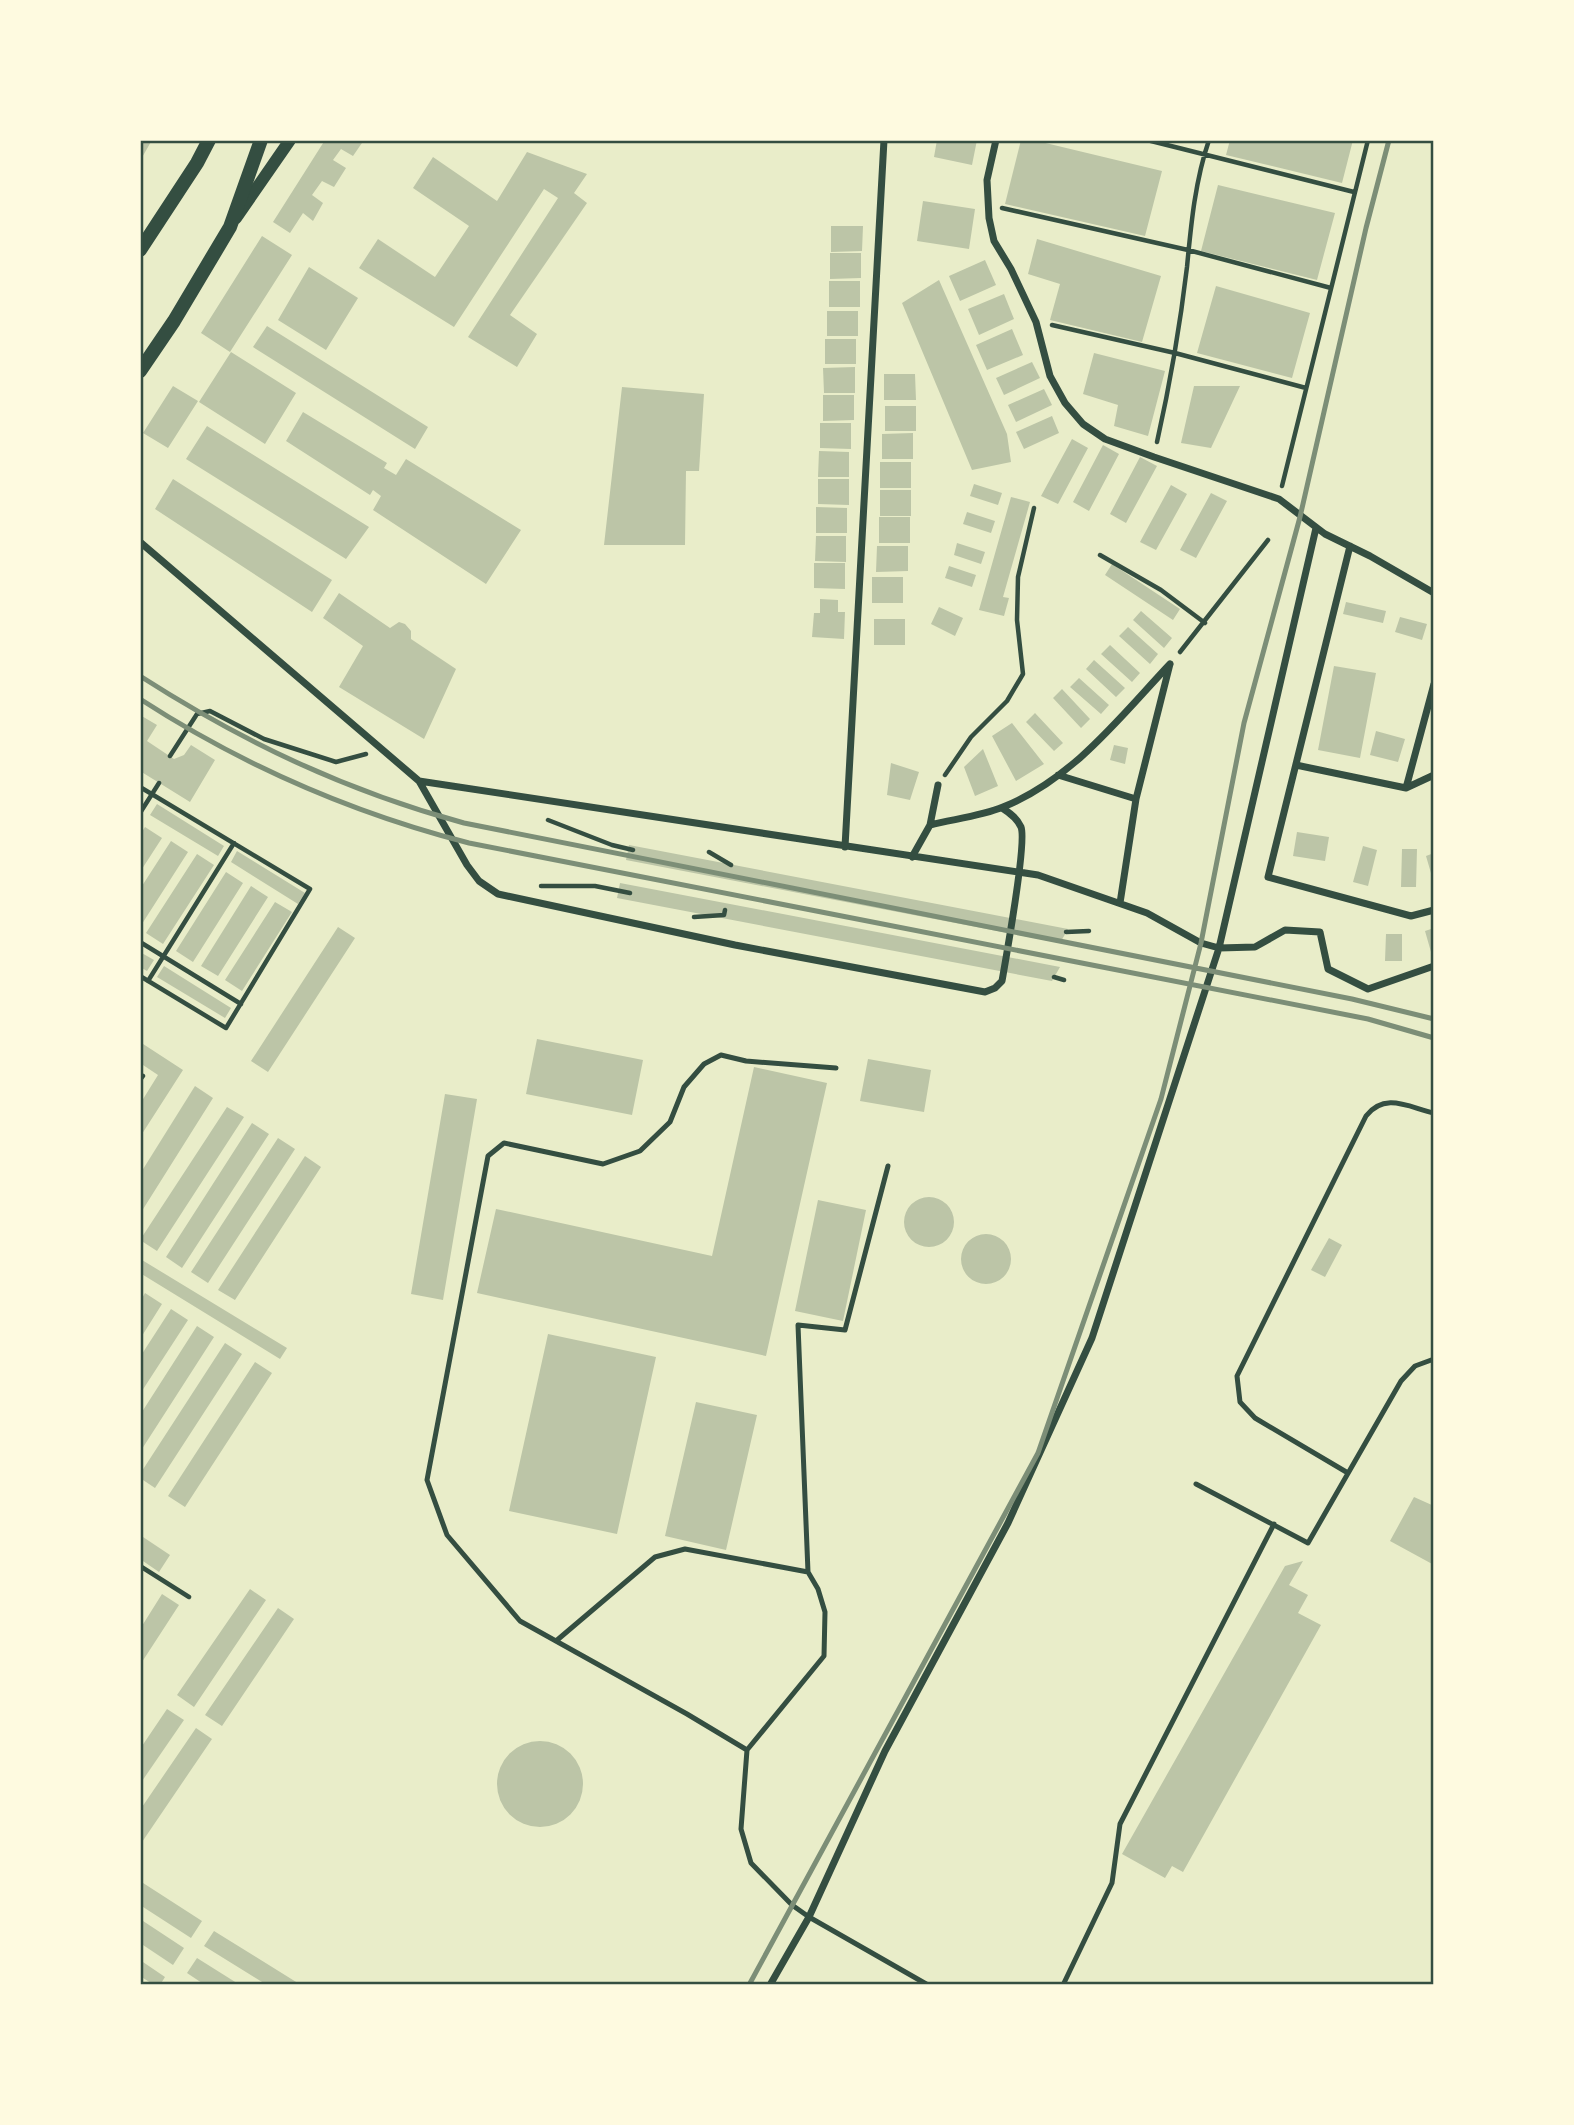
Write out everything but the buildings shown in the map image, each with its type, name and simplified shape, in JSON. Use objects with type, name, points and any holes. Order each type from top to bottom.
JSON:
[{"type":"main road","points":[[140,250],[209,140]]},
{"type":"main road","points":[[140,371],[174,321],[230,227],[261,140]]},
{"type":"street","points":[[230,227],[290,140]]},
{"type":"street","points":[[845,847],[884,140]]},
{"type":"street","points":[[996,140],[987,180],[994,241],[1011,269],[1036,322],[1050,376],[1065,403],[1083,424],[1105,439],[1279,499],[1316,528],[1434,593]]},
{"type":"street","points":[[770,1985],[809,1917],[885,1751],[1008,1524],[1092,1338],[1220,948],[1316,528]]},
{"type":"street","points":[[140,542],[419,780],[467,865],[480,881],[498,894],[736,945],[985,992],[1002,981],[1022,829],[1014,816],[1002,808]]},
{"type":"street","points":[[1350,546],[1268,877],[1411,916],[1434,910]]},
{"type":"street","points":[[930,825],[1002,808],[1043,787],[1096,744],[1170,663]]},
{"type":"street","points":[[1120,902],[1136,799],[1170,663]]},
{"type":"street","points":[[1406,788],[1433,696],[1434,684]]},
{"type":"street","points":[[1296,765],[1406,788],[1434,775]]},
{"type":"street","points":[[1058,775],[1136,799]]},
{"type":"street","points":[[419,780],[1038,875],[1120,902],[1147,913],[1201,943],[1220,948],[1255,947],[1285,930],[1320,932],[1328,970],[1368,989],[1434,966]]},
{"type":"street","points":[[912,857],[930,825],[937,785]]},
{"type":"lane","points":[[747,1751],[520,1621],[447,1535],[428,1480],[488,1156],[504,1143],[603,1164],[640,1151],[670,1122],[684,1087],[704,1064],[721,1055],[746,1061],[836,1068]]},
{"type":"lane","points":[[1348,1474],[1255,1418],[1240,1402],[1237,1376],[1366,1116],[1381,1102],[1434,1113]]},
{"type":"lane","points":[[888,1166],[845,1330],[798,1325],[808,1572],[818,1589],[825,1612],[824,1656],[747,1751],[741,1829],[751,1863],[792,1905],[928,1985]]},
{"type":"lane","points":[[1196,1484],[1308,1543],[1401,1381],[1415,1366],[1434,1359]]},
{"type":"lane","points":[[1063,1985],[1112,1883],[1120,1824],[1274,1524]]},
{"type":"lane","points":[[556,1641],[655,1557],[685,1549],[808,1572]]},
{"type":"path","points":[[1147,140],[1354,192]]},
{"type":"path","points":[[1154,457],[1172,379],[1188,250],[1204,154],[1209,140]]},
{"type":"path","points":[[1279,499],[1368,140]]},
{"type":"path","points":[[988,205],[1188,250],[1331,288]]},
{"type":"path","points":[[1036,322],[1175,353],[1306,388]]},
{"type":"path","points":[[937,785],[971,737],[1007,701],[1023,674],[1017,620],[1018,578],[1034,508]]},
{"type":"path","points":[[1170,663],[1205,623],[1268,540]]},
{"type":"path","points":[[1100,555],[1161,590],[1205,623]]},
{"type":"path","points":[[170,756],[197,714],[210,711],[264,739],[336,762],[384,749]]},
{"type":"path","points":[[140,813],[159,783]]},
{"type":"path","points":[[140,787],[310,889],[226,1028],[140,976]]},
{"type":"path","points":[[548,820],[612,845],[633,850]]},
{"type":"path","points":[[148,981],[234,843]]},
{"type":"path","points":[[709,852],[731,865]]},
{"type":"path","points":[[532,886],[595,886],[630,892]]},
{"type":"path","points":[[694,917],[724,915],[725,910]]},
{"type":"path","points":[[1066,932],[1089,931]]},
{"type":"path","points":[[140,942],[241,1004]]},
{"type":"path","points":[[1054,977],[1064,980]]},
{"type":"path","points":[[140,1075],[140,1080]]},
{"type":"path","points":[[140,1566],[189,1597]]},
{"type":"railway","points":[[749,1985],[1038,1453],[1161,1099],[1201,943],[1244,723],[1300,517],[1366,228],[1389,140]]},
{"type":"railway","points":[[140,676],[217,722],[296,762],[378,796],[464,823],[1352,999],[1434,1019]]},
{"type":"railway","points":[[140,699],[218,745],[299,785],[383,817],[469,843],[1368,1019],[1434,1038]]}]
